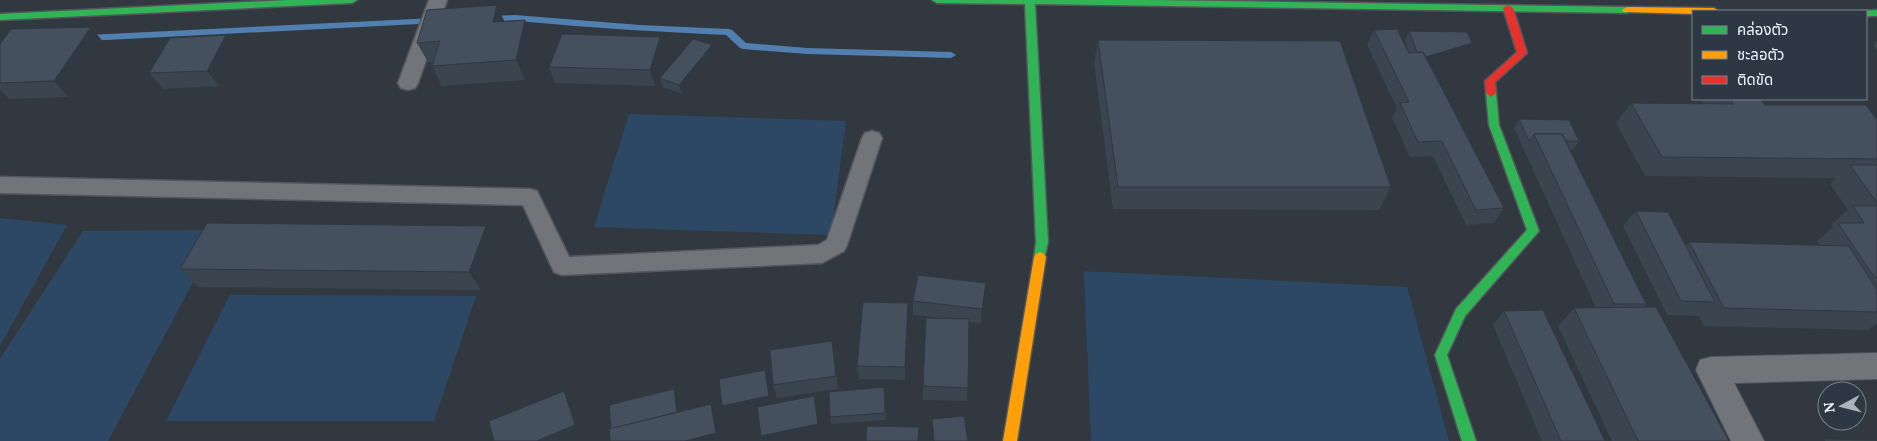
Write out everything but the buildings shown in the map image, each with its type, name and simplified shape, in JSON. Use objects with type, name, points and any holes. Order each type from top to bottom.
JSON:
[{"type":"main road","points":[[0,17],[352,0]]},
{"type":"main road","points":[[937,0],[1692,11]]},
{"type":"main road","points":[[1010,441],[1042,242],[1030,2]]},
{"type":"main road","points":[[1469,441],[1441,356],[1460,313],[1532,231],[1494,125],[1490,80],[1522,53],[1508,8]]},
{"type":"street","points":[[1748,441],[1710,370],[1877,366]]},
{"type":"lane","points":[[408,83],[438,0]]},
{"type":"lane","points":[[0,185],[530,197],[562,266],[822,254],[836,245],[872,138]]},
{"type":"shaded area","points":[[629,114],[846,121],[831,235],[594,227]]},
{"type":"shaded area","points":[[0,218],[67,225],[0,346]]},
{"type":"shaded area","points":[[221,230],[108,441],[0,441],[0,359],[83,231]]},
{"type":"shaded area","points":[[1084,271],[1407,287],[1449,441],[1091,441]]},
{"type":"shaded area","points":[[230,295],[476,296],[434,421],[166,421]]},
{"type":"waterway","points":[[489,19],[515,18],[640,28],[729,32],[743,46],[807,51],[951,55]]},
{"type":"waterway","points":[[87,38],[435,21]]},
{"type":"traffic: fast","points":[[0,17],[352,0]]},
{"type":"traffic: fast","points":[[937,0],[1627,10]]},
{"type":"traffic: fast","points":[[1030,2],[1042,242],[1040,257]]},
{"type":"traffic: fast","points":[[1867,13],[1877,13]]},
{"type":"traffic: fast","points":[[1469,441],[1441,355],[1460,313],[1533,231],[1494,125],[1491,93]]},
{"type":"traffic: slow","points":[[1627,10],[1692,11]]},
{"type":"traffic: slow","points":[[1010,441],[1040,257]]},
{"type":"traffic: jam","points":[[1491,93],[1490,81],[1522,53],[1508,8]]}]
